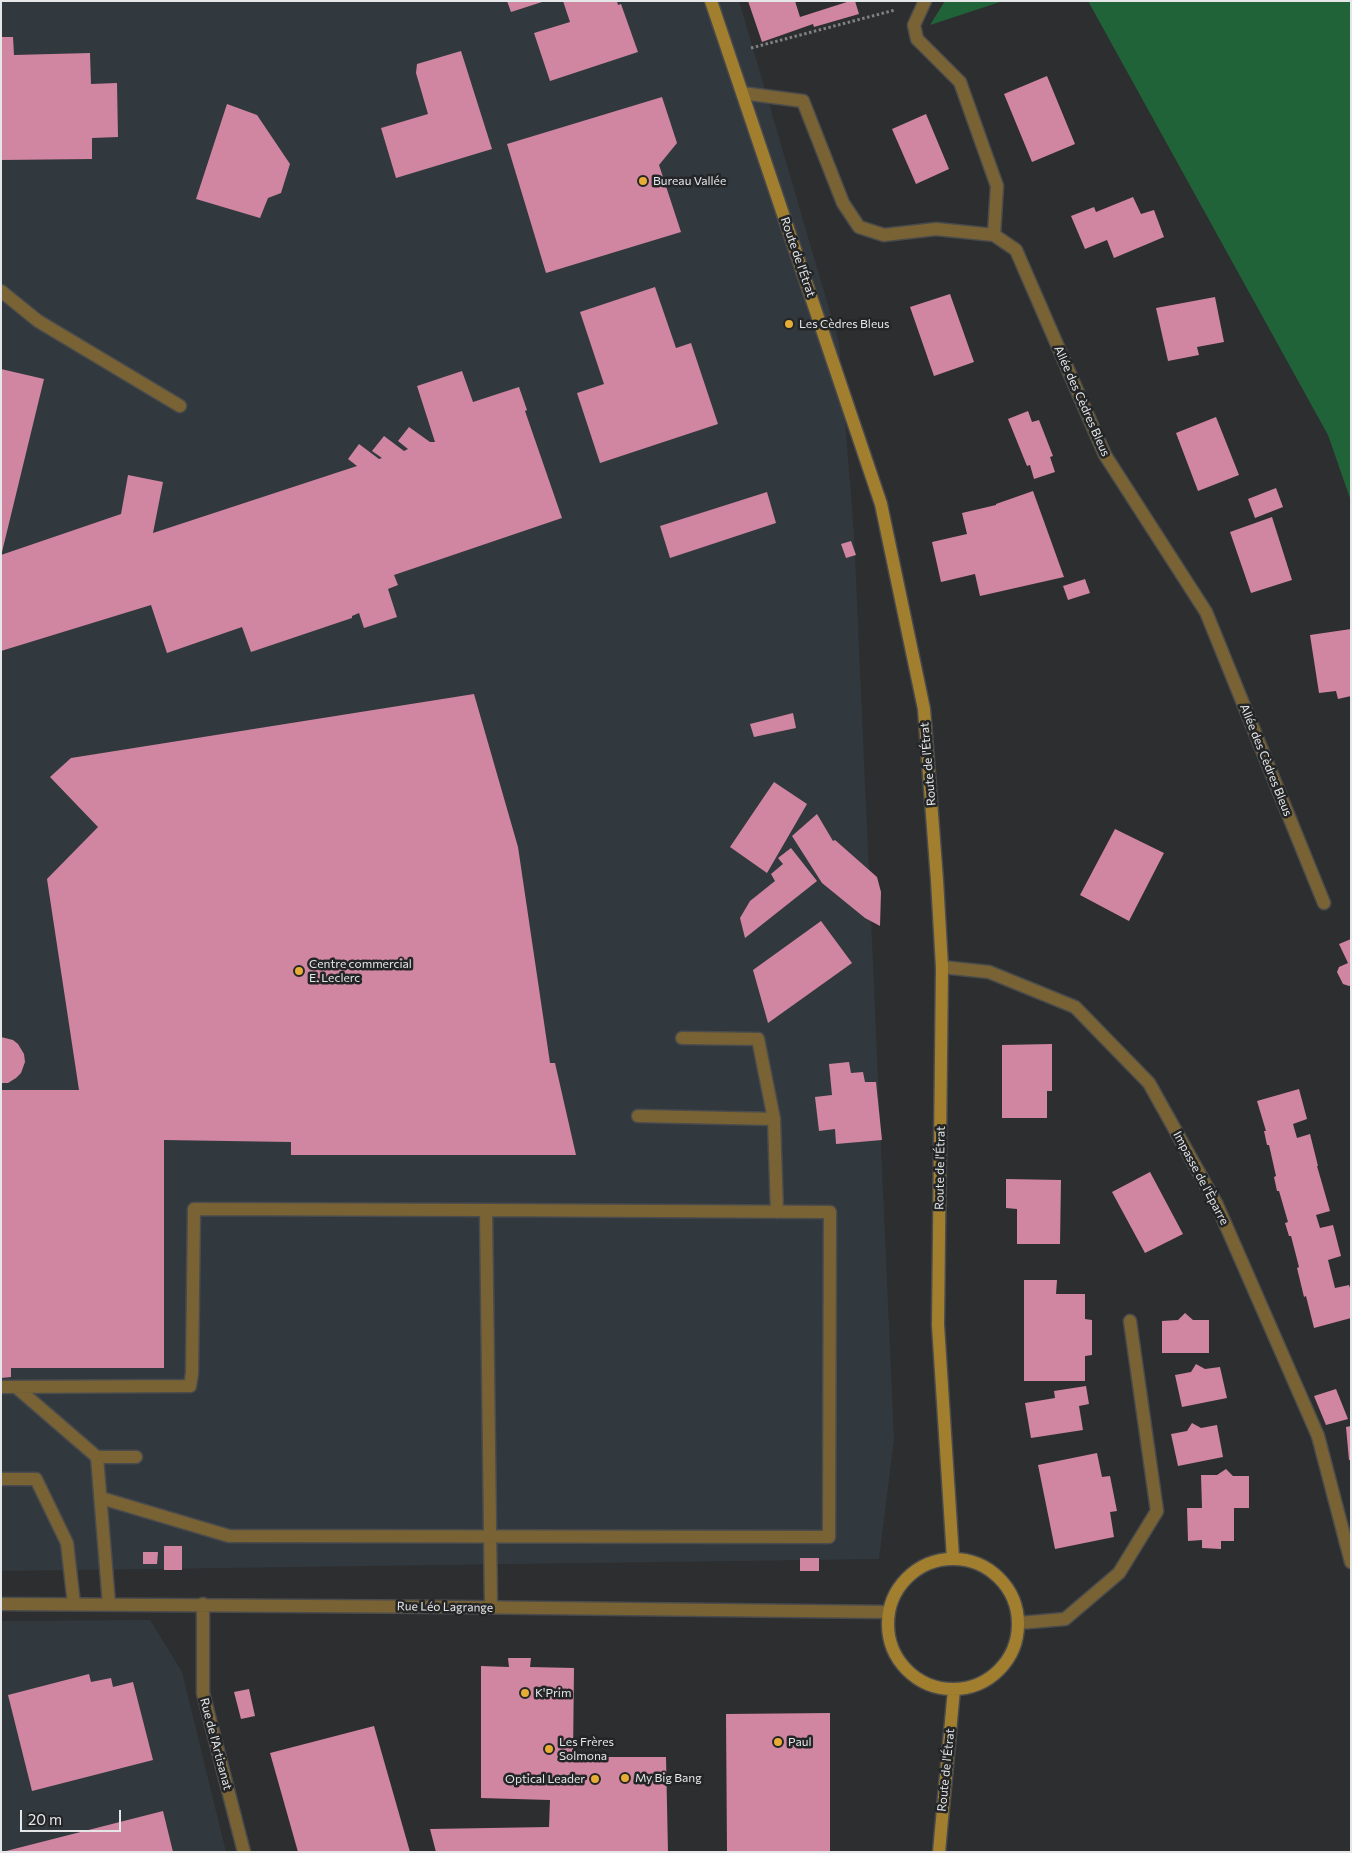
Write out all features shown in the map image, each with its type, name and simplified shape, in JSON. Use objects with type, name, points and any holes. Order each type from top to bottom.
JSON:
[{"type":"main road","name":"Route de l'Étrat","points":[[710,1],[881,504],[924,710],[942,967],[938,1324],[953,1558]]},
{"type":"main road","points":[[953,1558],[973,1561],[992,1570],[1006,1585],[1015,1603],[1019,1623],[1016,1644],[1007,1661],[992,1676],[974,1686],[954,1689],[934,1686],[915,1677],[900,1662],[891,1644],[888,1628],[888,1612],[900,1585],[914,1571],[933,1562],[953,1558]]},
{"type":"main road","name":"Route de l'Étrat","points":[[939,1852],[954,1689]]},
{"type":"street","points":[[925,2],[914,24],[917,39],[960,82],[996,186],[994,235]]},
{"type":"street","name":"Allée des Cèdres Bleus","points":[[742,93],[803,101],[843,203],[859,226],[884,235],[936,229],[994,235],[1016,250],[1105,455],[1206,612],[1324,902]]},
{"type":"street","points":[[1,291],[38,321],[180,406]]},
{"type":"street","name":"Impasse de l'Èparre","points":[[942,967],[989,972],[1075,1007],[1149,1083],[1217,1205],[1318,1436],[1351,1562]]},
{"type":"street","points":[[682,1038],[758,1039],[774,1119],[777,1212]]},
{"type":"street","points":[[638,1116],[774,1119]]},
{"type":"street","points":[[1,1387],[190,1386],[192,1373],[194,1209],[830,1212],[829,1536],[228,1536],[101,1498]]},
{"type":"street","points":[[486,1210],[491,1607]]},
{"type":"street","points":[[1019,1623],[1065,1619],[1119,1573],[1157,1511],[1130,1321]]},
{"type":"street","points":[[16,1387],[97,1457],[136,1457]]},
{"type":"street","points":[[97,1457],[108,1604]]},
{"type":"street","points":[[1,1479],[36,1479],[67,1543],[74,1604]]},
{"type":"street","name":"Rue Léo Lagrange","points":[[1,1604],[203,1604],[888,1612]]},
{"type":"street","name":"Rue de l'Artisanat","points":[[203,1604],[203,1693],[244,1852]]},
{"type":"path","points":[[728,54],[925,2]]},
{"type":"shaded area","points":[[1,1],[739,1],[839,343],[854,535],[894,1440],[879,1559],[1,1571]]},
{"type":"shaded area","points":[[150,1620],[182,1672],[226,1852],[1,1852],[1,1621]]},
{"type":"green space","points":[[945,1],[1003,1],[930,25]]},
{"type":"green space","points":[[1088,1],[1351,1],[1351,501],[1328,435]]},
{"type":"building","points":[[507,1],[542,1],[542,2],[511,12]]},
{"type":"building","points":[[563,1],[617,1],[618,5],[621,4],[638,52],[550,81],[534,33],[570,22]]},
{"type":"building","points":[[748,1],[795,1],[800,17],[855,1],[859,14],[814,27],[813,24],[762,42]]},
{"type":"building","points":[[1,37],[13,37],[14,55],[90,53],[91,84],[117,83],[118,137],[92,138],[92,159],[1,160]]},
{"type":"building","points":[[461,51],[492,149],[396,178],[381,128],[428,114],[416,73],[417,64]]},
{"type":"building","points":[[1047,76],[1075,144],[1032,162],[1004,94]]},
{"type":"building","points":[[662,97],[677,143],[659,165],[681,232],[546,273],[507,144]]},
{"type":"building","points":[[227,104],[257,115],[290,164],[281,193],[268,198],[260,218],[196,199]]},
{"type":"building","points":[[926,114],[949,169],[916,184],[892,129]]},
{"type":"building","points":[[1133,197],[1141,214],[1154,210],[1164,237],[1114,258],[1107,240],[1085,249],[1071,216],[1094,207],[1096,212]]},
{"type":"building","points":[[655,287],[676,348],[691,343],[718,424],[600,463],[577,393],[604,384],[580,312]]},
{"type":"building","points":[[950,294],[974,362],[934,376],[910,307]]},
{"type":"building","points":[[1215,297],[1224,342],[1197,347],[1199,355],[1168,361],[1156,308]]},
{"type":"building","points":[[1,369],[44,379],[2,552],[1,552]]},
{"type":"building","points":[[462,371],[473,402],[519,387],[527,410],[525,411],[562,518],[394,575],[398,585],[388,589],[397,617],[364,628],[359,613],[352,616],[352,618],[251,652],[242,627],[167,653],[151,605],[1,651],[1,555],[121,514],[128,475],[163,482],[153,533],[357,466],[348,459],[359,444],[379,459],[382,458],[372,451],[384,436],[404,451],[408,449],[398,441],[409,427],[430,442],[435,442],[417,386]]},
{"type":"building","points":[[1028,411],[1032,422],[1039,420],[1053,456],[1050,457],[1055,472],[1034,479],[1030,465],[1027,466],[1008,419]]},
{"type":"building","points":[[1216,417],[1239,475],[1198,491],[1176,433]]},
{"type":"building","points":[[1276,488],[1283,507],[1255,518],[1248,499]]},
{"type":"building","points":[[1033,491],[1064,577],[980,596],[975,574],[941,582],[932,542],[967,534],[962,513],[996,505]]},
{"type":"building","points":[[767,492],[776,523],[670,558],[660,526]]},
{"type":"building","points":[[1272,517],[1292,580],[1251,593],[1230,532]]},
{"type":"building","points":[[851,541],[856,555],[846,558],[841,544]]},
{"type":"building","points":[[1085,579],[1090,593],[1068,600],[1063,586]]},
{"type":"building","points":[[1351,629],[1351,696],[1338,699],[1336,691],[1319,693],[1310,635]]},
{"type":"building","name":"Centre commercial E. Leclerc","points":[[474,694],[518,847],[550,1063],[555,1063],[576,1155],[291,1155],[291,1142],[164,1140],[164,1368],[11,1368],[11,1377],[1,1378],[1,1090],[79,1090],[47,879],[98,827],[50,777],[71,758]]},
{"type":"building","points":[[793,713],[796,728],[754,737],[750,724]]},
{"type":"building","points":[[774,782],[807,804],[767,873],[730,847]]},
{"type":"building","points":[[817,814],[833,841],[835,840],[877,877],[881,892],[880,926],[865,918],[822,883],[792,836]]},
{"type":"building","points":[[1115,829],[1164,853],[1129,921],[1080,895]]},
{"type":"building","points":[[791,848],[817,881],[745,938],[740,918],[750,901],[775,881],[771,874],[783,864],[778,858]]},
{"type":"building","points":[[821,921],[852,963],[768,1023],[753,970]]},
{"type":"building","points":[[1351,939],[1351,985],[1349,986],[1343,984],[1337,972],[1339,967],[1348,963],[1339,944]]},
{"type":"building","points":[[1,1037],[13,1040],[24,1054],[25,1062],[21,1073],[8,1083],[1,1083]]},
{"type":"building","points":[[1052,1044],[1052,1091],[1047,1091],[1047,1118],[1002,1118],[1002,1045]]},
{"type":"building","points":[[849,1062],[851,1073],[863,1072],[865,1082],[876,1082],[882,1140],[836,1144],[835,1129],[819,1131],[815,1097],[832,1095],[829,1064]]},
{"type":"building","points":[[1299,1089],[1307,1119],[1293,1124],[1297,1138],[1310,1134],[1330,1211],[1316,1215],[1320,1228],[1333,1225],[1341,1256],[1328,1260],[1335,1288],[1349,1285],[1351,1291],[1351,1318],[1314,1328],[1306,1296],[1304,1297],[1291,1236],[1289,1236],[1285,1223],[1288,1222],[1279,1191],[1277,1191],[1274,1177],[1276,1176],[1264,1131],[1266,1131],[1257,1101]]},
{"type":"building","points":[[1150,1172],[1183,1234],[1145,1253],[1112,1192]]},
{"type":"building","points":[[1006,1179],[1061,1180],[1060,1244],[1017,1244],[1017,1209],[1006,1208]]},
{"type":"building","points":[[1024,1280],[1057,1280],[1056,1294],[1085,1294],[1085,1319],[1092,1320],[1092,1355],[1085,1356],[1085,1381],[1024,1381]]},
{"type":"building","points":[[1185,1313],[1193,1320],[1209,1320],[1209,1353],[1162,1353],[1162,1321],[1178,1320]]},
{"type":"building","points":[[1196,1364],[1205,1369],[1220,1367],[1227,1398],[1182,1407],[1175,1375],[1191,1372]]},
{"type":"building","points":[[1086,1386],[1089,1404],[1079,1406],[1083,1430],[1031,1438],[1025,1403],[1055,1398],[1054,1391]]},
{"type":"building","points":[[1336,1389],[1348,1419],[1326,1425],[1314,1396]]},
{"type":"building","points":[[1192,1423],[1201,1428],[1217,1425],[1223,1457],[1178,1466],[1171,1434],[1187,1431]]},
{"type":"building","points":[[1351,1426],[1351,1460],[1349,1460],[1346,1427]]},
{"type":"building","points":[[1097,1453],[1102,1477],[1110,1476],[1117,1511],[1110,1512],[1114,1537],[1055,1549],[1038,1465]]},
{"type":"building","points":[[1226,1469],[1233,1476],[1249,1476],[1249,1508],[1234,1508],[1234,1541],[1221,1541],[1221,1549],[1202,1548],[1202,1540],[1188,1541],[1187,1508],[1202,1508],[1201,1475],[1217,1475]]},
{"type":"building","points":[[164,1546],[182,1546],[182,1570],[164,1570]]},
{"type":"building","points":[[143,1552],[158,1552],[157,1564],[143,1564]]},
{"type":"building","points":[[800,1558],[819,1558],[819,1571],[800,1571]]},
{"type":"building","points":[[508,1658],[531,1658],[530,1667],[574,1668],[573,1757],[666,1757],[668,1852],[436,1852],[430,1829],[549,1827],[550,1800],[481,1798],[481,1666],[509,1667]]},
{"type":"building","points":[[89,1674],[91,1682],[111,1678],[113,1687],[133,1682],[153,1760],[32,1791],[8,1695]]},
{"type":"building","points":[[249,1689],[255,1716],[241,1719],[234,1692]]},
{"type":"building","points":[[830,1713],[830,1852],[727,1852],[726,1714]]},
{"type":"building","points":[[374,1726],[410,1852],[298,1852],[270,1753]]},
{"type":"building","points":[[163,1811],[173,1852],[6,1851]]},
{"type":"place","name":"Bureau Vallée","points":[[643,181]]},
{"type":"place","name":"Les Cèdres Bleus","points":[[789,324]]},
{"type":"place","name":"Centre commercial E. Leclerc","points":[[299,971]]},
{"type":"place","name":"K'Prim","points":[[525,1693]]},
{"type":"place","name":"Paul","points":[[778,1742]]},
{"type":"place","name":"Les Frères Solmona","points":[[549,1749]]},
{"type":"place","name":"My Big Bang","points":[[625,1778]]},
{"type":"place","name":"Optical Leader","points":[[595,1779]]}]
